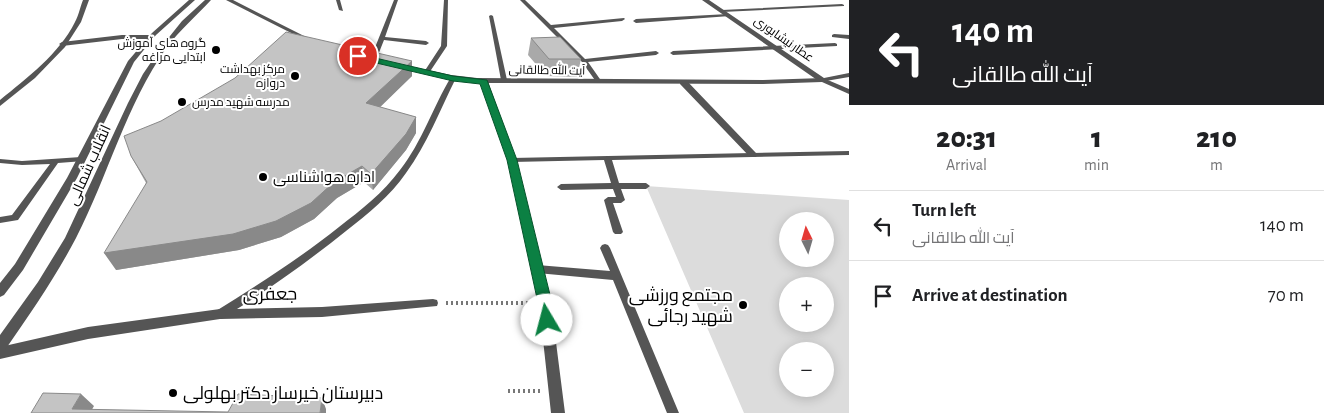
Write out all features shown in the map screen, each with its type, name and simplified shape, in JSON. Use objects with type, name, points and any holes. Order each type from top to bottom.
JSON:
[{"type":"street","points":[[0,104],[29,80],[62,44],[78,22],[86,0]]},
{"type":"street","name":"انقلاب شمالی","points":[[0,292],[19,267],[81,159],[131,60],[151,37],[192,0]]},
{"type":"street","name":"انقلاب شمالی","points":[[0,346],[54,268],[80,220],[138,88],[150,67],[181,25],[208,0]]},
{"type":"street","points":[[229,0],[315,42]]},
{"type":"street","name":"عطار نیشابوری","points":[[705,0],[824,80],[849,92]]},
{"type":"street","points":[[366,58],[382,62]]},
{"type":"street","name":"آیت الله طالقانی","points":[[391,64],[453,78],[484,82],[504,80],[598,82],[824,80],[849,74]]},
{"type":"street","points":[[484,82],[512,160],[538,269],[545,303],[558,413]]},
{"type":"street","points":[[683,82],[753,155]]},
{"type":"street","name":"جعفری","points":[[0,353],[88,333],[220,314]]},
{"type":"lane","points":[[338,0],[341,10]]},
{"type":"lane","points":[[373,60],[396,0]]},
{"type":"lane","points":[[427,72],[444,46],[446,0]]},
{"type":"lane","points":[[522,0],[584,61],[598,82]]},
{"type":"lane","points":[[722,11],[842,5]]},
{"type":"lane","points":[[836,6],[849,12]]},
{"type":"lane","points":[[636,21],[729,15]]},
{"type":"lane","points":[[491,16],[504,80]]},
{"type":"lane","points":[[550,28],[622,20]]},
{"type":"lane","points":[[834,36],[849,37]]},
{"type":"lane","points":[[62,44],[122,37],[151,37]]},
{"type":"lane","points":[[383,38],[426,43]]},
{"type":"lane","points":[[672,53],[835,45]]},
{"type":"lane","points":[[584,61],[656,53]]},
{"type":"lane","points":[[220,314],[275,280],[331,239],[382,198],[403,172],[420,146],[453,78]]},
{"type":"lane","points":[[512,160],[849,153]]},
{"type":"lane","points":[[607,158],[621,200],[608,200],[618,232]]},
{"type":"lane","points":[[0,161],[55,162],[81,159]]},
{"type":"lane","points":[[0,220],[15,218],[55,162]]},
{"type":"lane","points":[[561,187],[646,186]]},
{"type":"lane","points":[[606,248],[673,413]]},
{"type":"lane","points":[[538,269],[618,276]]},
{"type":"lane","name":"جعفری","points":[[220,314],[322,312],[433,303]]},
{"type":"path","points":[[433,303],[545,303]]},
{"type":"path","points":[[508,391],[556,391]]},
{"type":"shaded area","name":"مجتمع ورزشی شهید رجائی","points":[[646,186],[849,200],[849,413],[744,413]]},
{"type":"building","name":"اداره هواشناسی","points":[[286,32],[412,61],[366,103],[416,117],[406,134],[371,174],[362,166],[334,182],[311,203],[276,221],[233,234],[104,253],[147,182],[131,156],[124,136],[161,121],[235,78]]},
{"type":"building","points":[[560,37],[581,59],[549,59],[531,38]]},
{"type":"building","points":[[43,393],[81,394],[72,409],[228,412],[238,394],[322,398],[320,413],[31,413]]},
{"type":"place","name":"گروه های آموزش ابتدایی مراغه","points":[[216,50]]},
{"type":"place","name":"مرکز بهداشت دروازه","points":[[295,76]]},
{"type":"place","name":"مدرسه شهید مدرس","points":[[182,102]]},
{"type":"place","name":"اداره هواشناسی","points":[[263,177]]},
{"type":"place","name":"مجتمع ورزشی شهید رجائی","points":[[743,305]]},
{"type":"place","name":"دبیرستان خیرساز دکتر بهلولی","points":[[173,393]]},
{"type":"route","points":[[358,56],[453,78],[484,82],[512,160],[545,303],[547,320]]}]
